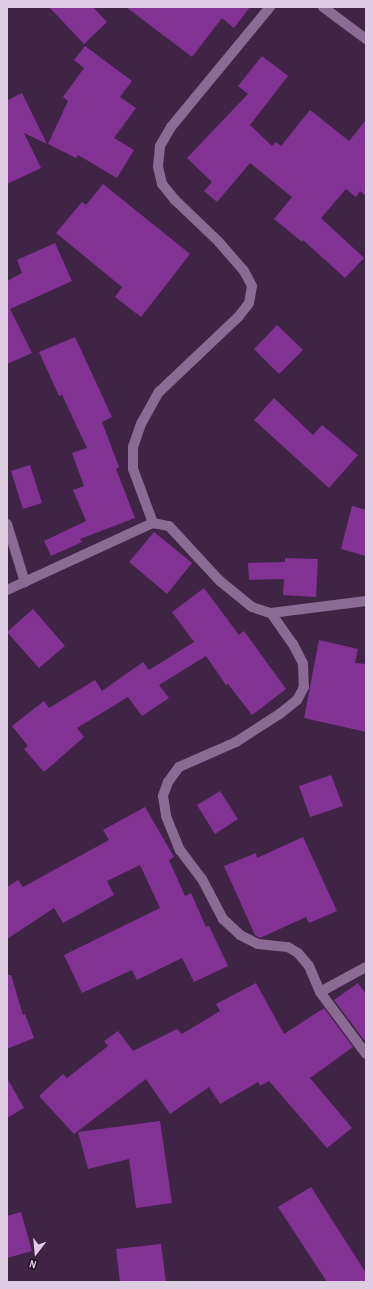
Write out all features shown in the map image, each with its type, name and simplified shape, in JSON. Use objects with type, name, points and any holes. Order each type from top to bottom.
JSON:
[{"type":"street","points":[[153,523],[133,469],[132,447],[141,424],[159,392],[239,316],[249,303],[252,286],[244,271],[220,242],[174,200],[162,184],[158,166],[160,146],[171,126],[270,7]]},
{"type":"street","points":[[323,7],[366,39]]},
{"type":"street","points":[[7,590],[153,523],[169,526],[220,580],[252,607],[271,612],[366,601]]},
{"type":"street","points":[[7,524],[25,582]]},
{"type":"street","points":[[271,612],[293,644],[303,664],[304,687],[297,700],[281,713],[236,742],[179,767],[168,782],[163,796],[166,816],[180,850],[202,879],[224,920],[240,935],[258,944],[288,947],[298,953],[309,966],[320,992],[366,1054]]},
{"type":"street","points":[[320,992],[366,967]]},
{"type":"building","points":[[49,7],[93,7],[107,22],[84,44]]},
{"type":"building","points":[[126,7],[250,7],[234,28],[222,18],[192,57]]},
{"type":"building","points":[[85,46],[132,81],[120,97],[136,108],[114,138],[134,150],[117,178],[78,155],[76,158],[48,144],[68,101],[63,97],[84,68],[74,60]]},
{"type":"building","points":[[262,56],[288,76],[250,125],[272,146],[276,142],[281,146],[310,110],[349,141],[366,120],[366,196],[360,191],[356,197],[346,189],[321,218],[364,258],[345,278],[303,240],[302,242],[274,219],[292,197],[250,163],[217,202],[204,191],[212,182],[187,158],[248,94],[238,86]]},
{"type":"building","points":[[22,93],[47,144],[24,133],[41,168],[7,184],[7,98],[8,100]]},
{"type":"building","points":[[103,184],[190,254],[141,317],[115,297],[122,287],[56,233],[82,202],[86,205]]},
{"type":"building","points":[[55,243],[72,281],[10,309],[32,353],[7,364],[7,281],[22,273],[17,260]]},
{"type":"building","points":[[277,325],[303,350],[279,374],[254,349]]},
{"type":"building","points":[[75,337],[112,417],[102,422],[119,467],[116,469],[135,518],[80,539],[82,542],[51,556],[44,541],[86,521],[73,490],[84,486],[72,453],[87,448],[62,395],[59,396],[39,352]]},
{"type":"building","points":[[274,398],[313,435],[322,425],[358,455],[329,488],[254,420]]},
{"type":"building","points":[[30,465],[42,503],[23,509],[11,471]]},
{"type":"building","points":[[352,506],[366,510],[366,556],[341,549]]},
{"type":"building","points":[[154,532],[192,563],[167,594],[129,562]]},
{"type":"building","points":[[285,558],[318,559],[316,597],[283,595],[284,579],[249,580],[248,563],[285,562]]},
{"type":"building","points":[[204,588],[239,635],[244,631],[286,689],[252,715],[228,684],[226,685],[206,656],[159,685],[169,698],[142,716],[128,697],[77,728],[84,737],[44,772],[24,749],[28,746],[12,726],[44,701],[49,708],[95,680],[102,691],[143,662],[149,670],[194,642],[172,612]]},
{"type":"building","points":[[33,609],[65,646],[39,668],[7,632]]},
{"type":"building","points":[[319,640],[358,649],[355,663],[366,664],[366,732],[304,718]]},
{"type":"building","points":[[331,775],[343,806],[310,817],[299,786]]},
{"type":"building","points":[[220,791],[238,819],[215,834],[197,805]]},
{"type":"building","points":[[145,807],[174,857],[169,860],[185,896],[191,893],[206,927],[209,926],[228,966],[194,982],[182,958],[137,980],[132,970],[82,993],[64,955],[160,908],[140,865],[107,881],[114,895],[63,923],[54,908],[7,939],[7,887],[18,880],[23,887],[109,840],[103,830]]},
{"type":"building","points":[[303,837],[337,911],[309,923],[306,917],[260,938],[255,935],[224,866],[256,853],[257,858]]},
{"type":"building","points":[[7,975],[11,975],[23,1015],[25,1014],[34,1038],[7,1049]]},
{"type":"building","points":[[256,983],[284,1034],[324,1008],[353,1047],[310,1078],[352,1128],[327,1148],[269,1081],[260,1086],[258,1082],[220,1104],[209,1087],[170,1114],[146,1079],[74,1134],[39,1096],[63,1074],[67,1078],[108,1046],[104,1041],[118,1031],[133,1051],[177,1029],[182,1034],[220,1011],[216,1004]]},
{"type":"building","points":[[358,983],[366,994],[366,1038],[364,1040],[334,1000]]},
{"type":"building","points":[[7,1078],[24,1108],[7,1118]]},
{"type":"building","points":[[160,1121],[172,1203],[136,1208],[129,1159],[88,1169],[78,1132]]},
{"type":"building","points":[[311,1187],[366,1273],[366,1282],[327,1282],[278,1207]]},
{"type":"building","points":[[21,1212],[32,1251],[7,1258],[7,1216]]},
{"type":"building","points":[[161,1244],[166,1282],[120,1282],[116,1249]]}]
